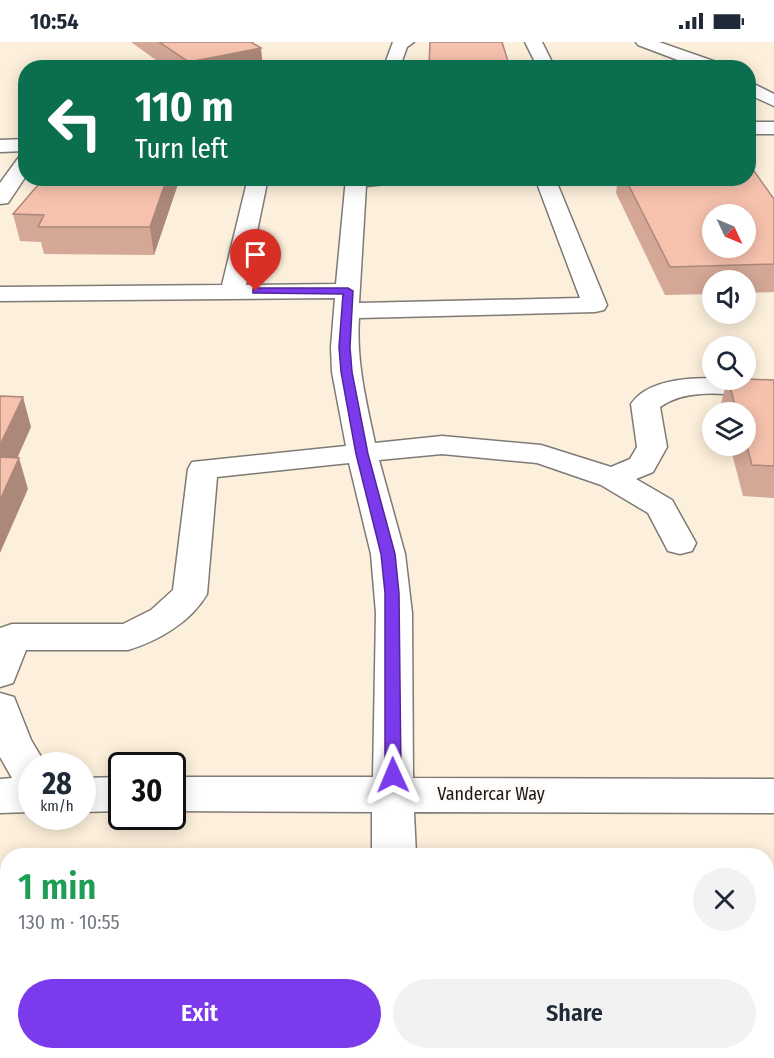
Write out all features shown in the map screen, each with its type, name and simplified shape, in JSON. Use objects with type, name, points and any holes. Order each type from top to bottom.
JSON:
[{"type":"street","points":[[534,42],[543,60]]},
{"type":"street","points":[[644,42],[694,60]]},
{"type":"street","points":[[394,60],[402,43]]},
{"type":"street","points":[[756,91],[774,102]]},
{"type":"street","points":[[756,128],[774,128]]},
{"type":"street","points":[[0,146],[18,145]]},
{"type":"street","points":[[0,198],[18,172]]},
{"type":"street","points":[[233,291],[256,186]]},
{"type":"street","points":[[356,186],[344,347],[346,372],[362,454],[388,554],[394,613],[394,848]]},
{"type":"street","points":[[0,294],[233,291],[348,301],[595,305],[549,186]]},
{"type":"street","points":[[612,478],[642,465],[652,447],[645,404],[661,393],[694,386],[774,390]]},
{"type":"street","points":[[0,673],[12,637],[128,637],[163,619],[190,594],[203,469],[442,445],[541,454],[612,478],[661,507],[680,543]]},
{"type":"street","points":[[0,708],[18,753]]},
{"type":"street","name":"Vandercar Way","points":[[186,794],[774,796]]},
{"type":"street","points":[[0,795],[18,795]]},
{"type":"shaded area","points":[[0,42],[774,42],[774,848],[0,848]]},
{"type":"building","points":[[159,42],[251,42],[261,48],[199,60],[186,60]]},
{"type":"building","points":[[430,42],[502,42],[508,60],[429,60]]},
{"type":"building","points":[[756,174],[774,199],[774,264],[670,267],[629,186],[756,186]]},
{"type":"building","points":[[37,186],[164,186],[150,227],[38,227],[44,215],[13,214]]},
{"type":"building","points":[[756,379],[774,380],[774,466],[752,465],[750,456],[756,456],[756,402],[734,402],[731,390],[756,390]]},
{"type":"building","points":[[0,396],[23,397],[0,445]]},
{"type":"building","points":[[0,457],[19,458],[0,500]]},
{"type":"route","points":[[256,291],[348,291],[344,347],[346,372],[362,454],[388,554],[394,613],[393,775]]}]
